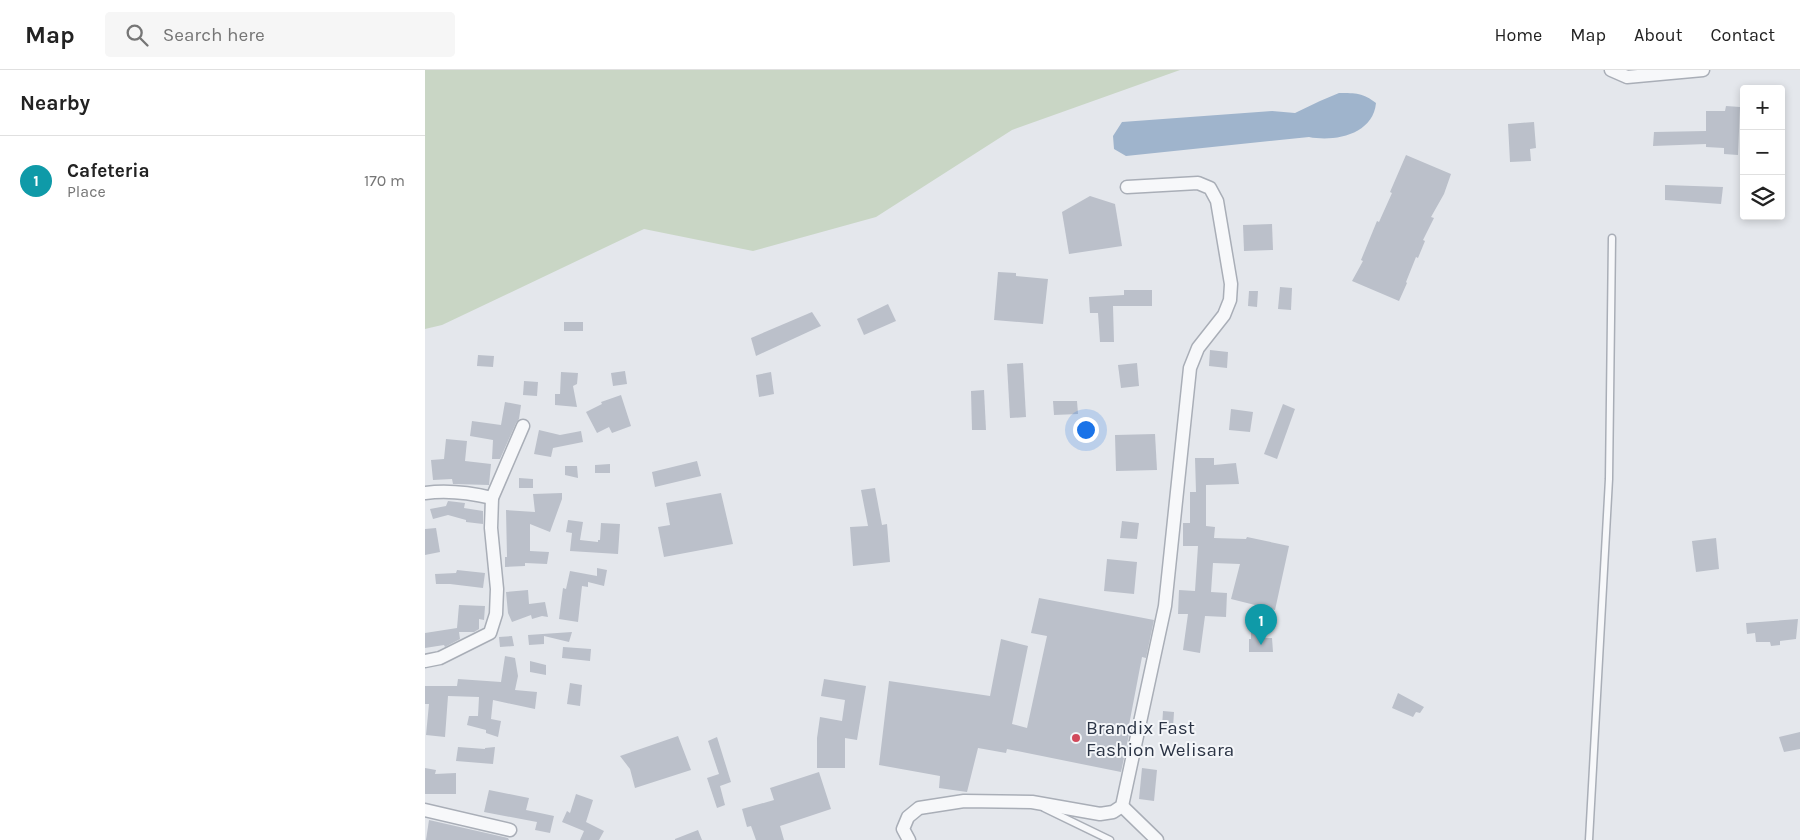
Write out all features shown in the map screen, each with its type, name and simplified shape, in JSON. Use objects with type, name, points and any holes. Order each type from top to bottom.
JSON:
[{"type":"street","points":[[1611,70],[1627,77],[1703,70]]},
{"type":"street","points":[[909,840],[903,829],[908,817],[919,808],[963,801],[1032,802],[1100,814],[1113,812],[1122,806],[1165,606],[1190,368],[1197,348],[1224,314],[1230,300],[1231,284],[1217,201],[1210,188],[1198,183],[1127,186]]},
{"type":"street","points":[[425,661],[440,658],[490,633],[496,614],[497,589],[491,528],[493,498],[523,426]]},
{"type":"street","points":[[425,493],[437,491],[474,494],[493,498]]},
{"type":"street","points":[[1122,806],[1157,840]]},
{"type":"street","points":[[425,810],[510,830]]},
{"type":"lane","points":[[1589,840],[1609,479],[1612,238]]},
{"type":"lane","points":[[1032,802],[1110,840]]},
{"type":"green space","points":[[425,70],[1180,70],[1012,130],[876,217],[753,251],[644,229],[442,325],[425,329]]},
{"type":"water","points":[[1339,93],[1359,94],[1376,103],[1368,123],[1351,134],[1340,137],[1309,137],[1126,156],[1114,149],[1113,136],[1122,122],[1272,111],[1295,113]]},
{"type":"building","points":[[1726,106],[1740,107],[1738,155],[1724,154],[1724,148],[1706,147],[1706,144],[1653,146],[1654,132],[1706,131],[1706,111],[1725,111]]},
{"type":"building","points":[[1534,122],[1536,148],[1530,149],[1531,161],[1510,162],[1508,124]]},
{"type":"building","points":[[1406,155],[1451,174],[1444,194],[1431,217],[1434,218],[1423,240],[1425,241],[1418,258],[1416,257],[1399,301],[1352,281],[1363,261],[1361,260],[1377,221],[1379,222],[1392,193],[1390,192]]},
{"type":"building","points":[[1665,185],[1723,187],[1721,204],[1665,200]]},
{"type":"building","points":[[1090,196],[1115,204],[1122,246],[1069,254],[1062,212]]},
{"type":"building","points":[[1272,224],[1273,250],[1244,251],[1243,225]]},
{"type":"building","points":[[998,272],[1016,273],[1016,276],[1048,279],[1043,324],[994,320]]},
{"type":"building","points":[[1280,287],[1292,288],[1291,310],[1278,309]]},
{"type":"building","points":[[1124,290],[1152,290],[1152,306],[1113,306],[1114,342],[1100,342],[1098,313],[1090,313],[1089,297],[1124,295]]},
{"type":"building","points":[[1249,291],[1258,291],[1257,307],[1248,306]]},
{"type":"building","points":[[888,304],[896,321],[864,335],[857,319]]},
{"type":"building","points":[[812,312],[821,326],[756,356],[751,338]]},
{"type":"building","points":[[564,322],[583,322],[583,331],[564,331]]},
{"type":"building","points":[[1210,350],[1228,352],[1227,368],[1209,366]]},
{"type":"building","points":[[478,355],[494,356],[493,367],[477,366]]},
{"type":"building","points":[[1023,363],[1026,417],[1010,418],[1007,364]]},
{"type":"building","points":[[1137,363],[1139,386],[1121,388],[1118,365]]},
{"type":"building","points":[[625,371],[627,384],[613,386],[611,373]]},
{"type":"building","points":[[561,372],[578,373],[577,384],[573,386],[577,407],[555,405],[555,394],[560,394]]},
{"type":"building","points":[[771,372],[774,394],[759,397],[756,375]]},
{"type":"building","points":[[524,381],[538,382],[537,396],[523,395]]},
{"type":"building","points":[[984,390],[986,430],[972,430],[971,391]]},
{"type":"building","points":[[621,395],[631,426],[612,433],[609,427],[597,433],[586,412],[602,404],[601,402]]},
{"type":"building","points":[[1053,401],[1077,401],[1078,414],[1054,415]]},
{"type":"building","points":[[505,402],[521,405],[519,419],[500,459],[492,459],[493,440],[470,436],[472,421],[501,425]]},
{"type":"building","points":[[1283,404],[1295,409],[1277,459],[1264,454]]},
{"type":"building","points":[[1231,409],[1253,412],[1250,432],[1229,430]]},
{"type":"building","points":[[539,430],[560,435],[581,431],[583,442],[553,448],[551,457],[534,454]]},
{"type":"building","points":[[1155,434],[1157,470],[1116,471],[1115,435]]},
{"type":"building","points":[[446,439],[467,441],[465,461],[491,464],[489,485],[453,484],[452,479],[433,480],[431,460],[444,459]]},
{"type":"building","points":[[1195,458],[1214,458],[1214,465],[1236,463],[1239,484],[1206,485],[1206,526],[1215,527],[1214,538],[1246,539],[1247,537],[1289,546],[1275,610],[1231,599],[1240,564],[1213,563],[1211,592],[1227,593],[1226,617],[1205,616],[1200,653],[1183,650],[1188,614],[1178,614],[1179,590],[1195,591],[1198,546],[1183,546],[1183,523],[1190,523],[1190,492],[1196,492]]},
{"type":"building","points":[[697,461],[701,476],[655,487],[652,472]]},
{"type":"building","points":[[610,464],[610,473],[595,473],[595,465]]},
{"type":"building","points":[[565,466],[577,466],[578,478],[565,475]]},
{"type":"building","points":[[519,478],[533,479],[533,488],[519,488]]},
{"type":"building","points":[[875,488],[882,525],[887,524],[890,562],[853,566],[850,527],[868,526],[861,490]]},
{"type":"building","points":[[562,493],[562,499],[550,532],[530,524],[530,551],[549,552],[547,564],[525,563],[525,566],[505,567],[505,557],[507,557],[506,510],[535,512],[533,494]]},
{"type":"building","points":[[721,493],[733,544],[664,557],[658,527],[670,525],[666,503]]},
{"type":"building","points":[[448,501],[465,503],[464,508],[483,511],[483,524],[466,522],[466,520],[448,515],[433,519],[430,509],[446,506]]},
{"type":"building","points":[[568,520],[583,522],[580,540],[598,542],[600,540],[601,523],[620,524],[618,554],[570,551],[572,533],[566,532]]},
{"type":"building","points":[[1122,521],[1139,523],[1137,539],[1120,538]]},
{"type":"building","points":[[436,528],[440,552],[425,555],[425,529]]},
{"type":"building","points":[[1716,538],[1719,569],[1696,572],[1692,541]]},
{"type":"building","points":[[1107,559],[1137,562],[1134,594],[1104,591]]},
{"type":"building","points":[[597,568],[607,570],[604,586],[588,582],[588,587],[582,586],[578,622],[559,619],[563,588],[566,589],[570,571],[597,576]]},
{"type":"building","points":[[457,570],[485,573],[483,588],[436,584],[435,574],[456,573]]},
{"type":"building","points":[[528,590],[529,604],[545,602],[548,617],[542,616],[532,619],[531,615],[512,622],[508,613],[506,592]]},
{"type":"building","points":[[1039,598],[1154,620],[1146,658],[1142,657],[1121,772],[1007,749],[1006,753],[978,748],[967,792],[939,788],[940,776],[879,765],[889,681],[990,696],[1001,639],[1028,646],[1012,724],[1027,728],[1047,636],[1031,633]]},
{"type":"building","points":[[459,605],[485,606],[484,620],[479,619],[479,629],[474,632],[459,632],[460,639],[445,647],[444,645],[425,648],[425,633],[457,628]]},
{"type":"building","points":[[1798,619],[1796,639],[1780,641],[1780,645],[1771,646],[1770,642],[1756,642],[1755,633],[1747,634],[1746,623]]},
{"type":"building","points":[[1251,629],[1264,630],[1264,638],[1272,638],[1273,652],[1249,652]]},
{"type":"building","points":[[572,632],[569,642],[544,636],[544,644],[529,645],[528,635]]},
{"type":"building","points":[[512,636],[514,646],[500,647],[499,637]]},
{"type":"building","points":[[563,647],[591,649],[590,661],[562,658]]},
{"type":"building","points":[[505,656],[515,658],[518,676],[515,690],[537,692],[535,709],[493,700],[491,719],[501,721],[498,737],[486,733],[486,730],[467,725],[469,716],[478,716],[479,697],[448,696],[445,737],[426,735],[429,704],[425,704],[425,686],[457,686],[458,679],[501,682]]},
{"type":"building","points":[[530,661],[546,665],[546,675],[530,672]]},
{"type":"building","points":[[824,679],[866,686],[857,740],[845,738],[845,768],[817,768],[817,738],[820,717],[842,721],[845,700],[821,696]]},
{"type":"building","points":[[570,683],[582,685],[580,706],[567,704]]},
{"type":"building","points":[[1398,693],[1424,707],[1420,713],[1416,712],[1413,717],[1392,708]]},
{"type":"building","points":[[1163,711],[1174,712],[1173,728],[1162,727]]},
{"type":"building","points":[[1800,732],[1800,749],[1784,752],[1779,737]]},
{"type":"building","points":[[678,736],[691,770],[635,788],[630,769],[620,756]]},
{"type":"building","points":[[717,737],[731,782],[720,786],[725,805],[717,808],[707,778],[719,774],[708,741]]},
{"type":"building","points":[[458,747],[485,749],[495,747],[493,764],[456,761]]},
{"type":"building","points":[[425,768],[436,770],[435,774],[456,773],[456,794],[425,794]]},
{"type":"building","points":[[1142,768],[1157,770],[1154,801],[1139,799]]},
{"type":"building","points":[[819,772],[831,809],[780,826],[784,840],[756,840],[751,826],[747,827],[742,809],[774,800],[770,788]]},
{"type":"building","points":[[489,790],[529,798],[526,810],[554,816],[550,833],[535,830],[537,822],[484,812]]},
{"type":"building","points":[[576,794],[593,800],[586,822],[604,831],[599,840],[580,840],[584,831],[562,822],[567,811],[570,813]]},
{"type":"building","points":[[429,820],[508,838],[509,840],[426,840]]},
{"type":"building","points":[[698,830],[702,840],[675,840],[675,839]]},
{"type":"place","name":"Cafeteria","points":[[1261,645]]},
{"type":"place","name":"Brandix Fast Fashion Welisara","points":[[1076,738]]}]
